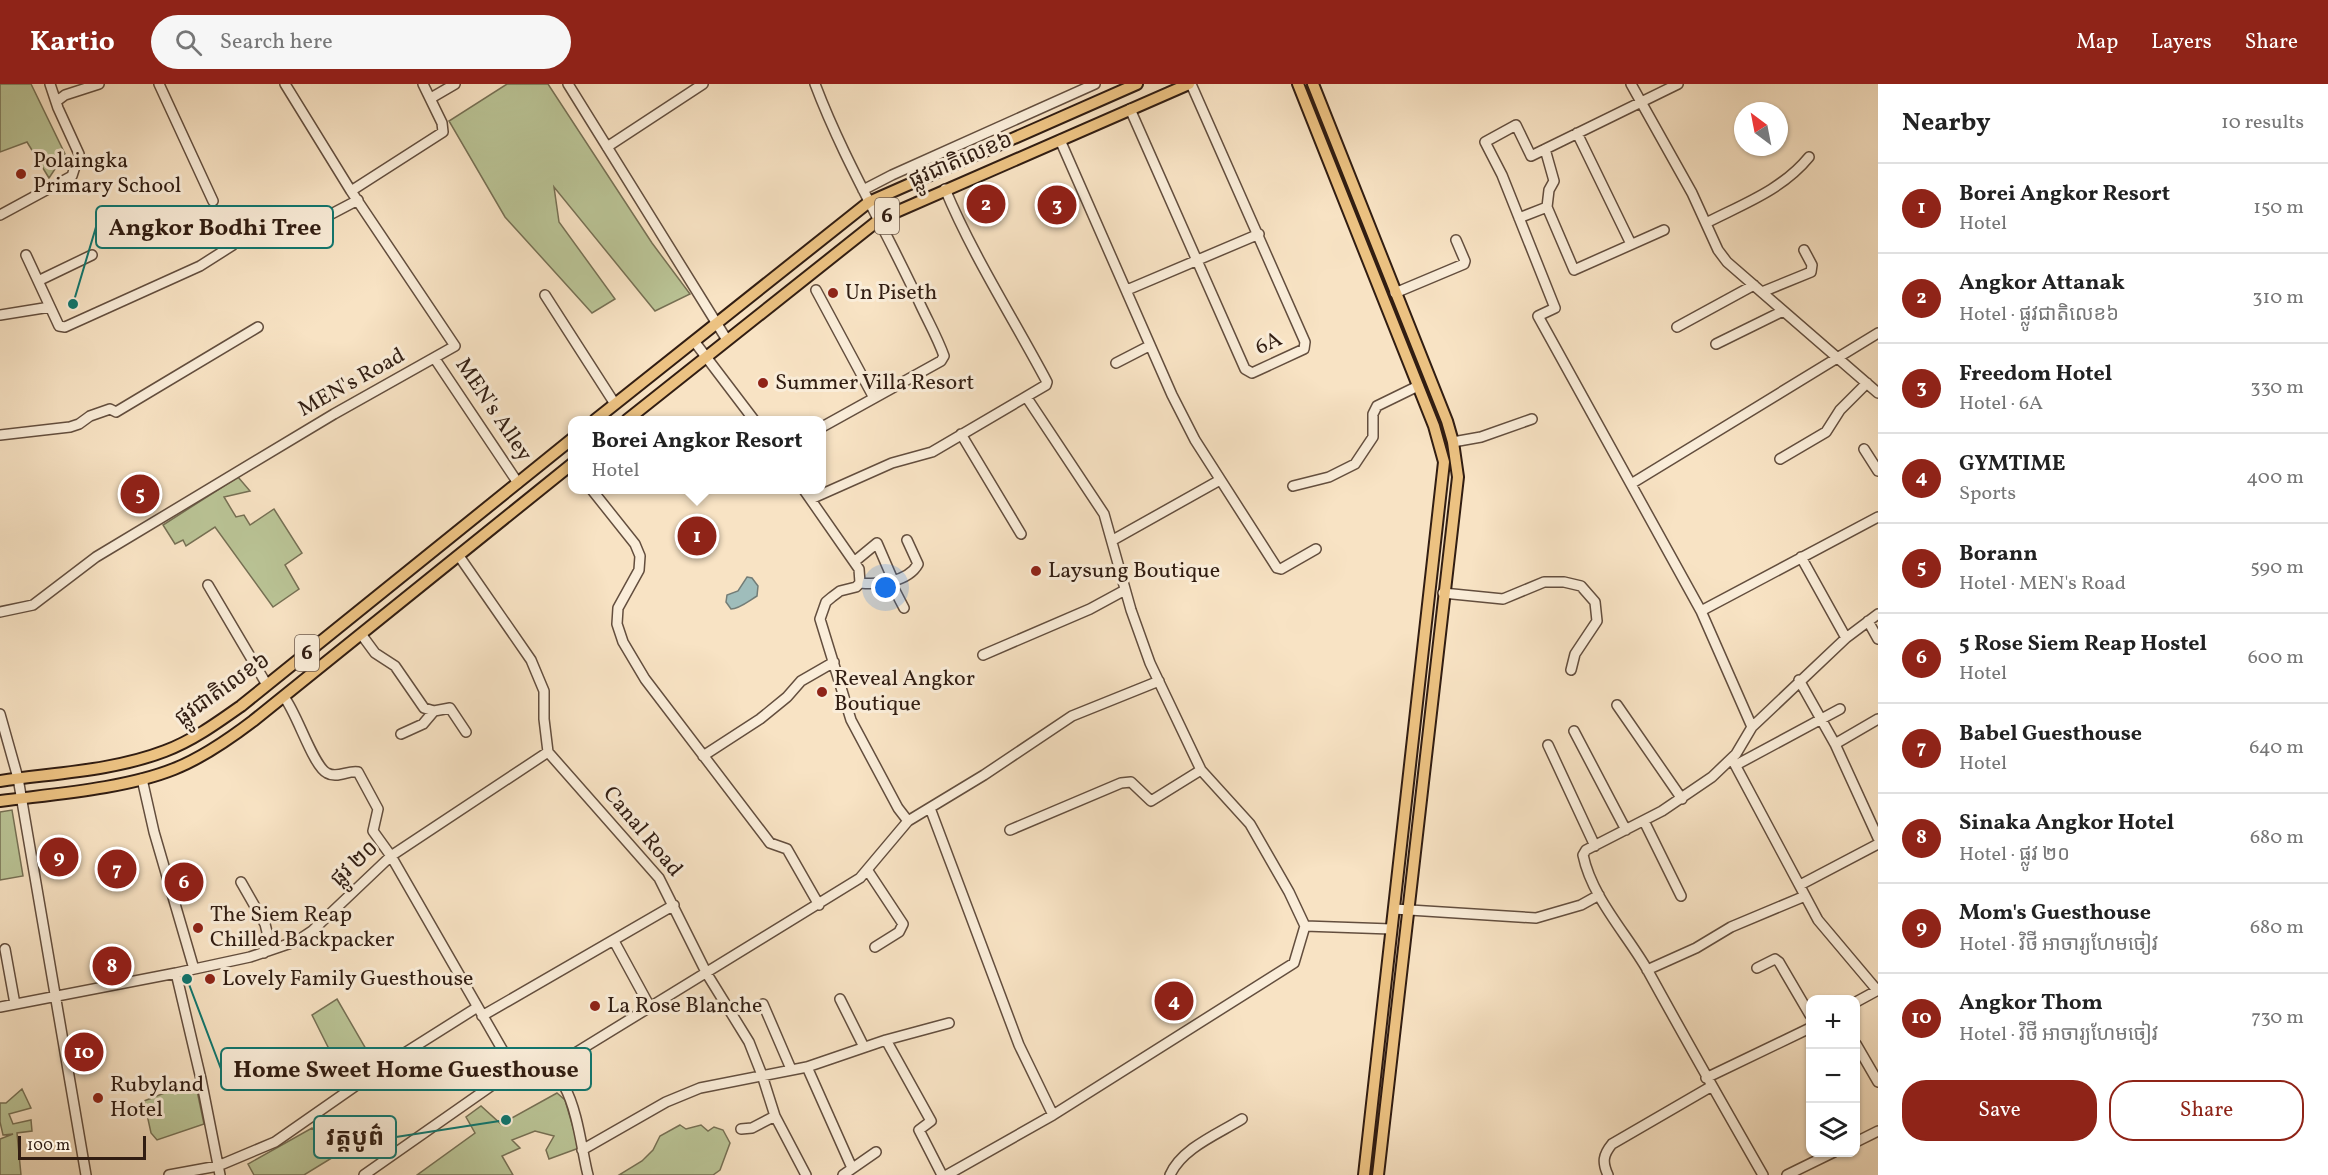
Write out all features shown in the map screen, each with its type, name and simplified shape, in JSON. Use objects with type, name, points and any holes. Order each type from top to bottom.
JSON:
[{"type":"main road","name":"ផ្លូវជាតិលេខ៦","points":[[600,416],[869,202],[898,187],[1137,84]]},
{"type":"main road","name":"ផ្លូវជាតិលេខ៦","points":[[632,416],[880,219],[1190,84]]},
{"type":"main road","points":[[1298,84],[1418,386],[1444,462],[1364,1175]]},
{"type":"main road","points":[[1313,84],[1453,442],[1458,477],[1378,1175]]},
{"type":"main road","name":"ផ្លូវជាតិលេខ៦","points":[[0,781],[128,762],[166,751],[220,721],[568,443]]},
{"type":"main road","name":"ផ្លូវជាតិលេខ៦","points":[[0,801],[142,779],[173,770],[213,749],[284,696],[568,468]]},
{"type":"street","points":[[0,215],[72,176],[79,154],[50,84]]},
{"type":"street","points":[[57,101],[65,95],[99,84]]},
{"type":"street","points":[[159,84],[213,201]]},
{"type":"street","name":"MEN's Road","points":[[0,612],[33,604],[96,557],[334,414],[455,346],[351,191],[285,84]]},
{"type":"street","points":[[351,191],[443,132],[442,123],[423,84]]},
{"type":"street","points":[[431,98],[455,84]]},
{"type":"street","points":[[568,84],[727,340]]},
{"type":"street","points":[[607,147],[704,84]]},
{"type":"street","points":[[815,84],[827,117],[869,202],[880,219],[944,356],[941,361],[826,425]]},
{"type":"street","points":[[863,190],[1095,84]]},
{"type":"street","name":"6A","points":[[1130,109],[1245,369],[1252,373],[1304,349],[1305,345],[1259,234],[1190,84]]},
{"type":"street","points":[[1631,84],[1727,262],[1878,393]]},
{"type":"street","points":[[1678,84],[1531,156],[1516,124],[1485,142],[1502,175],[1556,308],[1538,316],[1701,611],[1752,727]]},
{"type":"street","points":[[1577,133],[1631,244]]},
{"type":"street","points":[[1060,140],[1149,345],[1195,440],[1220,480],[1277,568],[1281,569],[1316,549]]},
{"type":"street","points":[[1545,149],[1554,181],[1549,190],[1547,207],[1574,270],[1664,230]]},
{"type":"street","points":[[1706,223],[1778,187],[1789,179],[1809,157]]},
{"type":"street","points":[[826,493],[892,464],[932,452],[1027,398],[1043,388],[1047,382],[961,228],[945,189]]},
{"type":"street","points":[[299,231],[358,200]]},
{"type":"street","points":[[1519,218],[1547,207]]},
{"type":"street","points":[[1126,290],[1259,234]]},
{"type":"street","points":[[1395,293],[1464,264],[1464,257],[1456,240]]},
{"type":"street","points":[[26,255],[59,326],[70,326],[200,266],[233,245]]},
{"type":"street","points":[[1762,292],[1811,272],[1812,265],[1804,250]]},
{"type":"street","points":[[38,281],[92,255]]},
{"type":"street","points":[[1677,327],[1754,285]]},
{"type":"street","points":[[816,290],[874,398]]},
{"type":"street","points":[[545,295],[615,405]]},
{"type":"street","points":[[0,315],[50,307]]},
{"type":"street","points":[[1716,344],[1783,311]]},
{"type":"street","points":[[0,435],[70,427],[90,416],[110,409],[116,412],[258,327]]},
{"type":"street","points":[[1631,484],[1878,333]]},
{"type":"street","points":[[694,341],[751,416]]},
{"type":"street","points":[[1116,363],[1149,345]]},
{"type":"street","name":"MEN's Alley","points":[[435,359],[518,483]]},
{"type":"street","points":[[1780,459],[1826,432],[1840,410],[1867,383]]},
{"type":"street","points":[[1293,486],[1329,477],[1354,464],[1373,437],[1373,414],[1377,406],[1418,386]]},
{"type":"street","points":[[947,1175],[1053,1115],[1294,963],[1300,951],[1305,926],[1289,892],[1250,824],[1201,770],[1159,681],[1125,590],[1104,514],[1094,494],[1027,398]]},
{"type":"street","points":[[1453,442],[1481,437],[1532,419]]},
{"type":"street","points":[[961,434],[1021,534]]},
{"type":"street","points":[[1864,449],[1878,471]]},
{"type":"street","points":[[1113,540],[1220,480]]},
{"type":"street","points":[[596,494],[635,544],[640,556],[639,570],[618,608],[617,624],[623,642],[645,679],[770,843],[787,849],[819,905]]},
{"type":"street","points":[[808,494],[859,569],[860,583]]},
{"type":"street","points":[[811,499],[823,494]]},
{"type":"street","points":[[1701,611],[1878,517]]},
{"type":"street","points":[[907,540],[918,564],[915,571],[891,581],[860,583],[856,587],[840,591],[826,602],[820,619],[850,720],[898,808],[908,821]]},
{"type":"street","points":[[854,562],[877,543],[903,608]]},
{"type":"street","points":[[459,556],[531,660],[546,697],[544,719],[548,752]]},
{"type":"street","points":[[1801,557],[1846,638]]},
{"type":"street","points":[[1443,593],[1503,599],[1544,582],[1581,585],[1595,603],[1597,621],[1578,648],[1571,670]]},
{"type":"street","points":[[208,585],[267,685]]},
{"type":"street","points":[[983,655],[1090,609],[1125,590]]},
{"type":"street","points":[[1734,762],[1752,727],[1846,638],[1878,614]]},
{"type":"street","points":[[1868,621],[1878,639]]},
{"type":"street","points":[[361,634],[375,653],[395,666],[424,708],[434,711],[450,708],[466,732]]},
{"type":"street","points":[[703,756],[760,719],[787,698],[801,681],[834,662]]},
{"type":"street","points":[[1800,680],[1835,744],[1878,838]]},
{"type":"street","points":[[553,1070],[567,1058],[819,905],[868,871],[908,821],[1072,716],[1159,681]]},
{"type":"street","points":[[284,696],[293,708],[315,758],[325,773],[334,776],[358,772],[378,809],[373,831],[391,856],[476,1008],[514,1070]]},
{"type":"street","points":[[1617,705],[1682,799]]},
{"type":"street","points":[[1763,1175],[1706,1078],[1647,970],[1599,895],[1583,855],[1594,846],[1682,799],[1734,762],[1840,709]]},
{"type":"street","points":[[401,734],[423,724],[434,711]]},
{"type":"street","points":[[0,714],[18,778],[86,1175]]},
{"type":"street","points":[[1835,744],[1878,719]]},
{"type":"street","points":[[1574,731],[1626,830]]},
{"type":"street","points":[[1548,745],[1594,846]]},
{"type":"street","name":"ផ្លូវ ២០","points":[[0,1007],[194,969],[264,953],[297,941],[312,932],[391,856],[548,752]]},
{"type":"street","name":"Canal Road","points":[[548,752],[659,878],[707,974],[749,1042],[775,1116],[806,1175]]},
{"type":"street","points":[[1734,762],[1805,896],[1832,939],[1878,990],[1860,1000]]},
{"type":"street","points":[[1010,830],[1121,783],[1131,782],[1150,801],[1201,770]]},
{"type":"street","points":[[142,779],[154,832],[194,969]]},
{"type":"street","points":[[930,808],[1019,1045],[1053,1115]]},
{"type":"street","points":[[1644,821],[1681,896]]},
{"type":"street","points":[[1800,885],[1878,844]]},
{"type":"street","points":[[868,871],[903,924],[898,932],[875,947]]},
{"type":"street","points":[[241,882],[265,924],[267,932],[264,953]]},
{"type":"street","points":[[1394,909],[1536,918],[1581,905],[1599,895]]},
{"type":"street","points":[[1647,970],[1696,948],[1731,927],[1805,896]]},
{"type":"street","points":[[482,1016],[674,905]]},
{"type":"street","points":[[1305,926],[1392,929]]},
{"type":"street","points":[[614,941],[650,1007]]},
{"type":"street","points":[[5,948],[15,1004]]},
{"type":"street","points":[[1757,968],[1775,959],[1779,962],[1806,1008]]},
{"type":"street","points":[[176,973],[201,1079],[219,1170]]},
{"type":"street","points":[[840,999],[864,1047]]},
{"type":"street","points":[[763,1004],[791,1069]]},
{"type":"street","points":[[169,1175],[219,1170],[275,1142],[384,1066],[476,1008]]},
{"type":"street","points":[[582,1150],[674,1098],[700,1088],[807,1067],[886,1040],[949,1023]]},
{"type":"street","points":[[1706,1078],[1806,1030]]},
{"type":"street","points":[[886,1040],[931,1121],[919,1130],[942,1175]]},
{"type":"street","points":[[1859,1049],[1878,1082]]},
{"type":"street","points":[[364,1175],[514,1070],[533,1065],[553,1070],[566,1086],[588,1175]]},
{"type":"street","points":[[807,1067],[852,1168]]},
{"type":"street","points":[[1608,1175],[1602,1163],[1605,1153],[1612,1144],[1712,1086]]},
{"type":"street","points":[[741,1129],[752,1128],[775,1116]]},
{"type":"street","points":[[1170,1175],[1175,1164],[1189,1152],[1242,1119]]},
{"type":"street","points":[[1860,1140],[1878,1131]]},
{"type":"street","points":[[843,1175],[876,1152]]},
{"type":"street","points":[[1787,1175],[1824,1157]]},
{"type":"green space","points":[[0,84],[31,84],[65,154],[49,178],[27,142],[0,152]]},
{"type":"green space","points":[[507,84],[548,84],[652,243],[690,294],[655,311],[554,187],[559,222],[615,299],[592,313],[505,217],[449,121]]},
{"type":"green space","points":[[238,477],[250,491],[224,497],[236,517],[244,515],[250,525],[274,509],[302,553],[285,565],[299,589],[273,607],[215,527],[186,546],[183,540],[175,544],[163,525]]},
{"type":"green space","points":[[12,810],[23,876],[0,880],[0,812]]},
{"type":"green space","points":[[337,999],[377,1068],[347,1085],[312,1015]]},
{"type":"green space","points":[[195,1081],[204,1124],[157,1140],[151,1133],[144,1101]]},
{"type":"green space","points":[[22,1089],[31,1108],[9,1114],[13,1124],[31,1120],[32,1131],[17,1133],[21,1175],[0,1175],[0,1139],[13,1134],[3,1135],[0,1103],[6,1103]]},
{"type":"green space","points":[[557,1093],[565,1100],[579,1148],[549,1159],[546,1150],[554,1136],[535,1131],[512,1140],[520,1148],[502,1156],[513,1175],[417,1175],[475,1133],[466,1117],[481,1106],[501,1124]]},
{"type":"green space","points":[[680,1125],[686,1129],[701,1125],[708,1131],[714,1127],[723,1130],[730,1143],[720,1170],[713,1175],[619,1175],[642,1161],[653,1150],[660,1136]]},
{"type":"green space","points":[[312,1128],[335,1156],[304,1175],[254,1175],[248,1164]]},
{"type":"water","points":[[747,577],[752,578],[758,586],[757,596],[731,609],[726,602],[727,595],[738,591]]},
{"type":"place","name":"Polaingka Primary School","points":[[21,174]]},
{"type":"place","name":"Angkor Attanak","points":[[986,204]]},
{"type":"place","name":"Freedom Hotel","points":[[1057,205]]},
{"type":"place","name":"Un Piseth","points":[[833,293]]},
{"type":"place","name":"Angkor Bodhi Tree","points":[[73,304]]},
{"type":"place","name":"Summer Villa Resort","points":[[763,383]]},
{"type":"place","name":"Borann","points":[[140,494]]},
{"type":"place","name":"Borei Angkor Resort","points":[[697,536]]},
{"type":"place","name":"Laysung Boutique","points":[[1036,571]]},
{"type":"place","name":"Reveal Angkor Boutique","points":[[822,692]]},
{"type":"place","name":"Mom's Guesthouse","points":[[59,857]]},
{"type":"place","name":"Babel Guesthouse","points":[[117,869]]},
{"type":"place","name":"5 Rose Siem Reap Hostel","points":[[184,882]]},
{"type":"place","name":"The Siem Reap Chilled Backpacker","points":[[198,928]]},
{"type":"place","name":"Sinaka Angkor Hotel","points":[[112,966]]},
{"type":"place","name":"Home Sweet Home Guesthouse","points":[[187,979]]},
{"type":"place","name":"Lovely Family Guesthouse","points":[[210,979]]},
{"type":"place","name":"GYMTIME","points":[[1174,1001]]},
{"type":"place","name":"La Rose Blanche","points":[[595,1006]]},
{"type":"place","name":"Angkor Thom","points":[[84,1052]]},
{"type":"place","name":"Rubyland Hotel","points":[[98,1098]]},
{"type":"place","name":"វត្តបូព៌","points":[[506,1120]]}]
